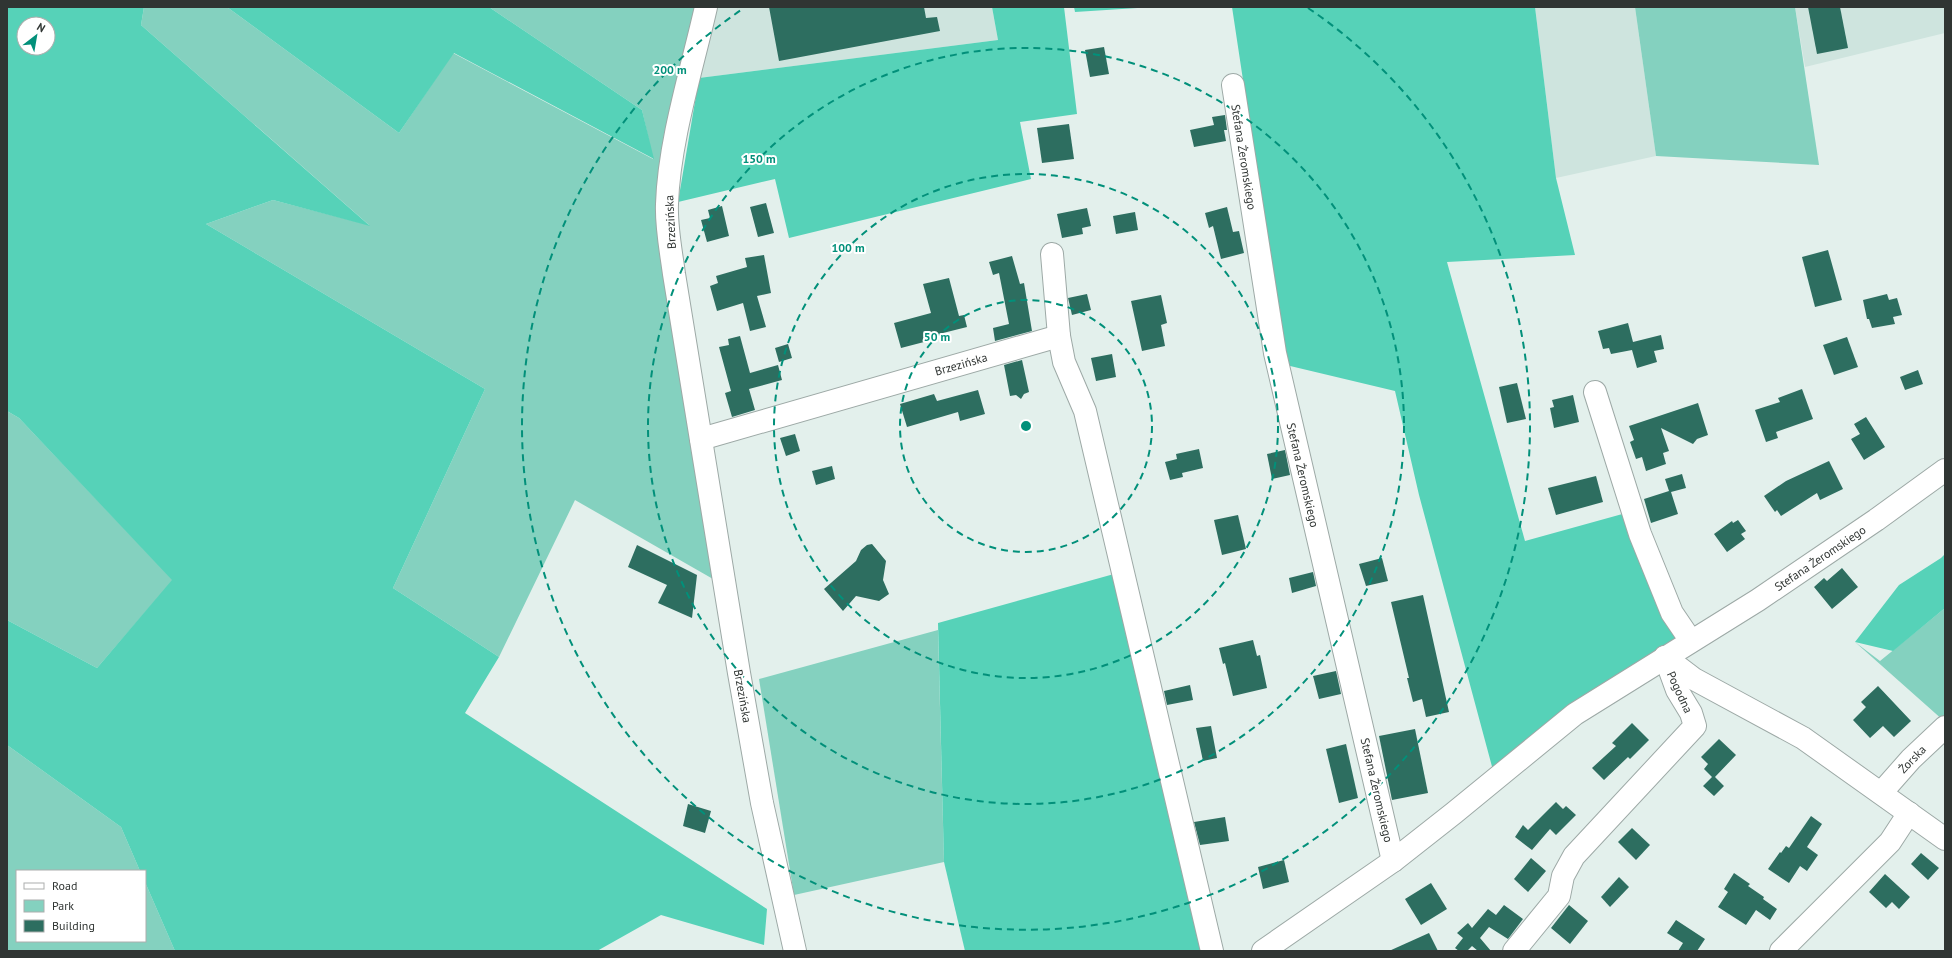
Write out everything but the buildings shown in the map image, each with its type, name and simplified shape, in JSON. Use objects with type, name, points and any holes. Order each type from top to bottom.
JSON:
[{"type":"street","name":"Brzezińska","points":[[706,7],[673,148],[667,205],[674,274],[762,803],[795,951]]},
{"type":"street","name":"Stefana Żeromskiego","points":[[1233,85],[1274,353],[1393,860]]},
{"type":"street","points":[[1052,254],[1059,336],[1064,362],[1085,411],[1212,951]]},
{"type":"street","name":"Brzezińska","points":[[701,439],[1059,336]]},
{"type":"street","points":[[1596,392],[1640,534],[1672,613],[1691,641]]},
{"type":"street","name":"Stefana Żeromskiego","points":[[1263,951],[1393,860],[1454,814],[1576,714],[1758,600],[1839,546],[1945,470]]},
{"type":"street","name":"Pogodna","points":[[1665,657],[1694,679],[1803,738],[1945,839]]},
{"type":"street","name":"Pogodna","points":[[1514,951],[1559,896],[1563,876],[1574,856],[1695,726],[1690,713],[1677,690],[1665,657]]},
{"type":"street","name":"Żorska","points":[[1881,793],[1911,759],[1945,727]]},
{"type":"street","points":[[1781,951],[1890,842],[1909,813]]},
{"type":"shaded area","points":[[705,7],[992,7],[998,40],[699,78]]},
{"type":"shaded area","points":[[1535,7],[1635,7],[1656,156],[1556,178]]},
{"type":"shaded area","points":[[1795,7],[1945,7],[1945,33],[1805,67]]},
{"type":"green space","points":[[7,7],[144,7],[141,25],[370,226],[273,200],[206,224],[485,389],[393,588],[499,657],[465,713],[767,909],[764,945],[661,915],[597,951],[175,951],[146,884],[146,870],[140,870],[121,827],[7,745],[7,620],[97,668],[172,580],[19,418],[7,411]]},
{"type":"green space","points":[[144,7],[227,7],[399,133],[453,53],[653,159],[642,110],[489,7],[696,7],[667,146],[656,218],[713,579],[575,500],[499,657],[393,588],[485,389],[206,224],[273,200],[369,225],[141,25]]},
{"type":"green space","points":[[227,7],[489,7],[642,110],[654,159],[454,53],[399,133]]},
{"type":"green space","points":[[992,7],[1064,7],[1077,114],[1020,122],[1031,179],[789,238],[775,179],[678,202],[699,78],[998,40]]},
{"type":"green space","points":[[1074,7],[1153,7],[1075,12]]},
{"type":"green space","points":[[1232,7],[1535,7],[1556,178],[1575,255],[1447,262],[1525,541],[1626,513],[1680,638],[1494,774],[1419,495],[1395,391],[1286,365]]},
{"type":"green space","points":[[1635,7],[1795,7],[1819,165],[1656,156]]},
{"type":"green space","points":[[7,411],[19,418],[173,580],[97,668],[7,620]]},
{"type":"green space","points":[[1945,554],[1945,608],[1893,651],[1855,642],[1899,585]]},
{"type":"green space","points":[[1114,574],[1201,951],[965,951],[944,862],[938,623]]},
{"type":"green space","points":[[1945,608],[1944,721],[1855,642],[1880,661]]},
{"type":"green space","points":[[938,630],[944,862],[794,895],[759,679]]},
{"type":"green space","points":[[7,745],[121,827],[140,870],[16,870],[16,942],[146,942],[146,884],[175,951],[7,951]]}]
